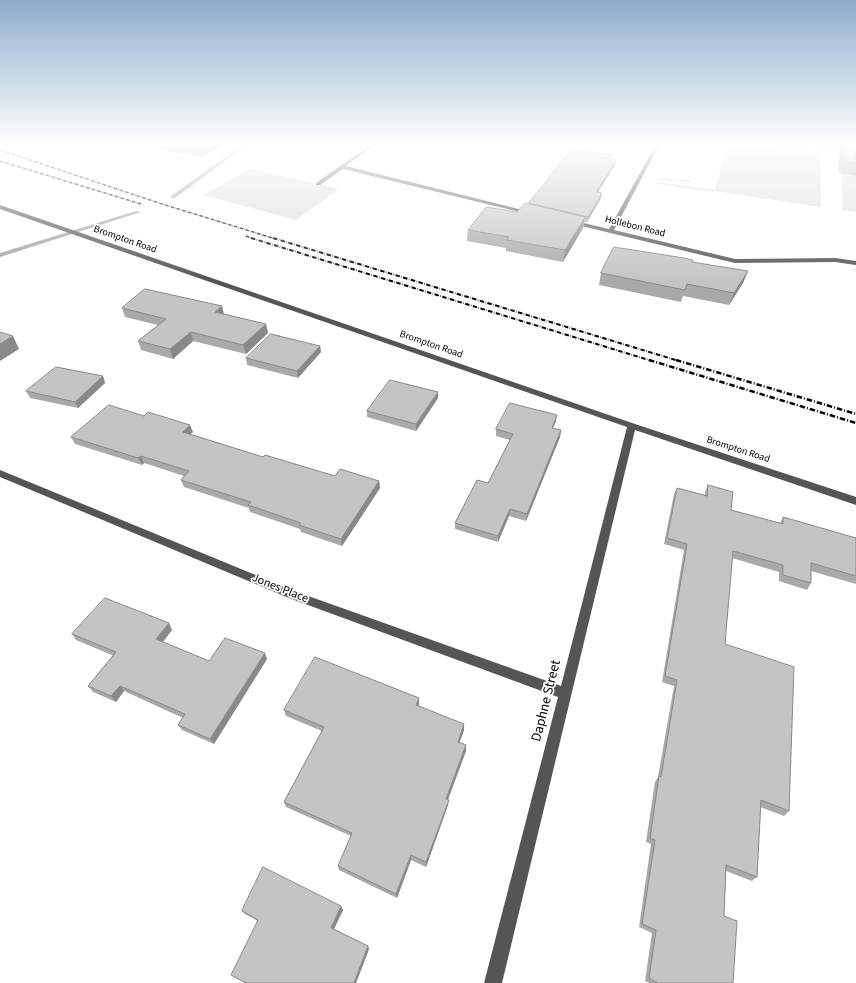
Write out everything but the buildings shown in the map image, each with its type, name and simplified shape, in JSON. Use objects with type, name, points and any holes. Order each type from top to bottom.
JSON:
[{"type":"street","points":[[437,190],[542,215]]},
{"type":"street","points":[[610,231],[633,190]]},
{"type":"street","name":"Brompton Road","points":[[0,207],[632,426],[856,501]]},
{"type":"street","name":"Hollebon Road","points":[[564,220],[735,261],[835,260],[856,263]]},
{"type":"street","name":"Daphne Street","points":[[493,983],[632,426]]},
{"type":"street","name":"Jones Place","points":[[0,473],[293,595],[565,694]]},
{"type":"shaded area","points":[[213,190],[338,190],[296,220],[204,195]]},
{"type":"shaded area","points":[[821,190],[821,207],[714,191]]},
{"type":"shaded area","points":[[842,190],[856,190],[856,212],[842,210]]},
{"type":"waterway","points":[[173,197],[183,190]]},
{"type":"waterway","points":[[0,255],[138,212]]},
{"type":"railway","points":[[95,190],[141,204]]},
{"type":"railway","points":[[120,190],[276,239]]},
{"type":"railway","points":[[246,236],[253,239]]},
{"type":"railway","points":[[273,238],[679,361]]},
{"type":"railway","points":[[253,239],[652,361]]},
{"type":"railway","points":[[649,360],[856,423]]},
{"type":"railway","points":[[676,360],[856,414]]}]
